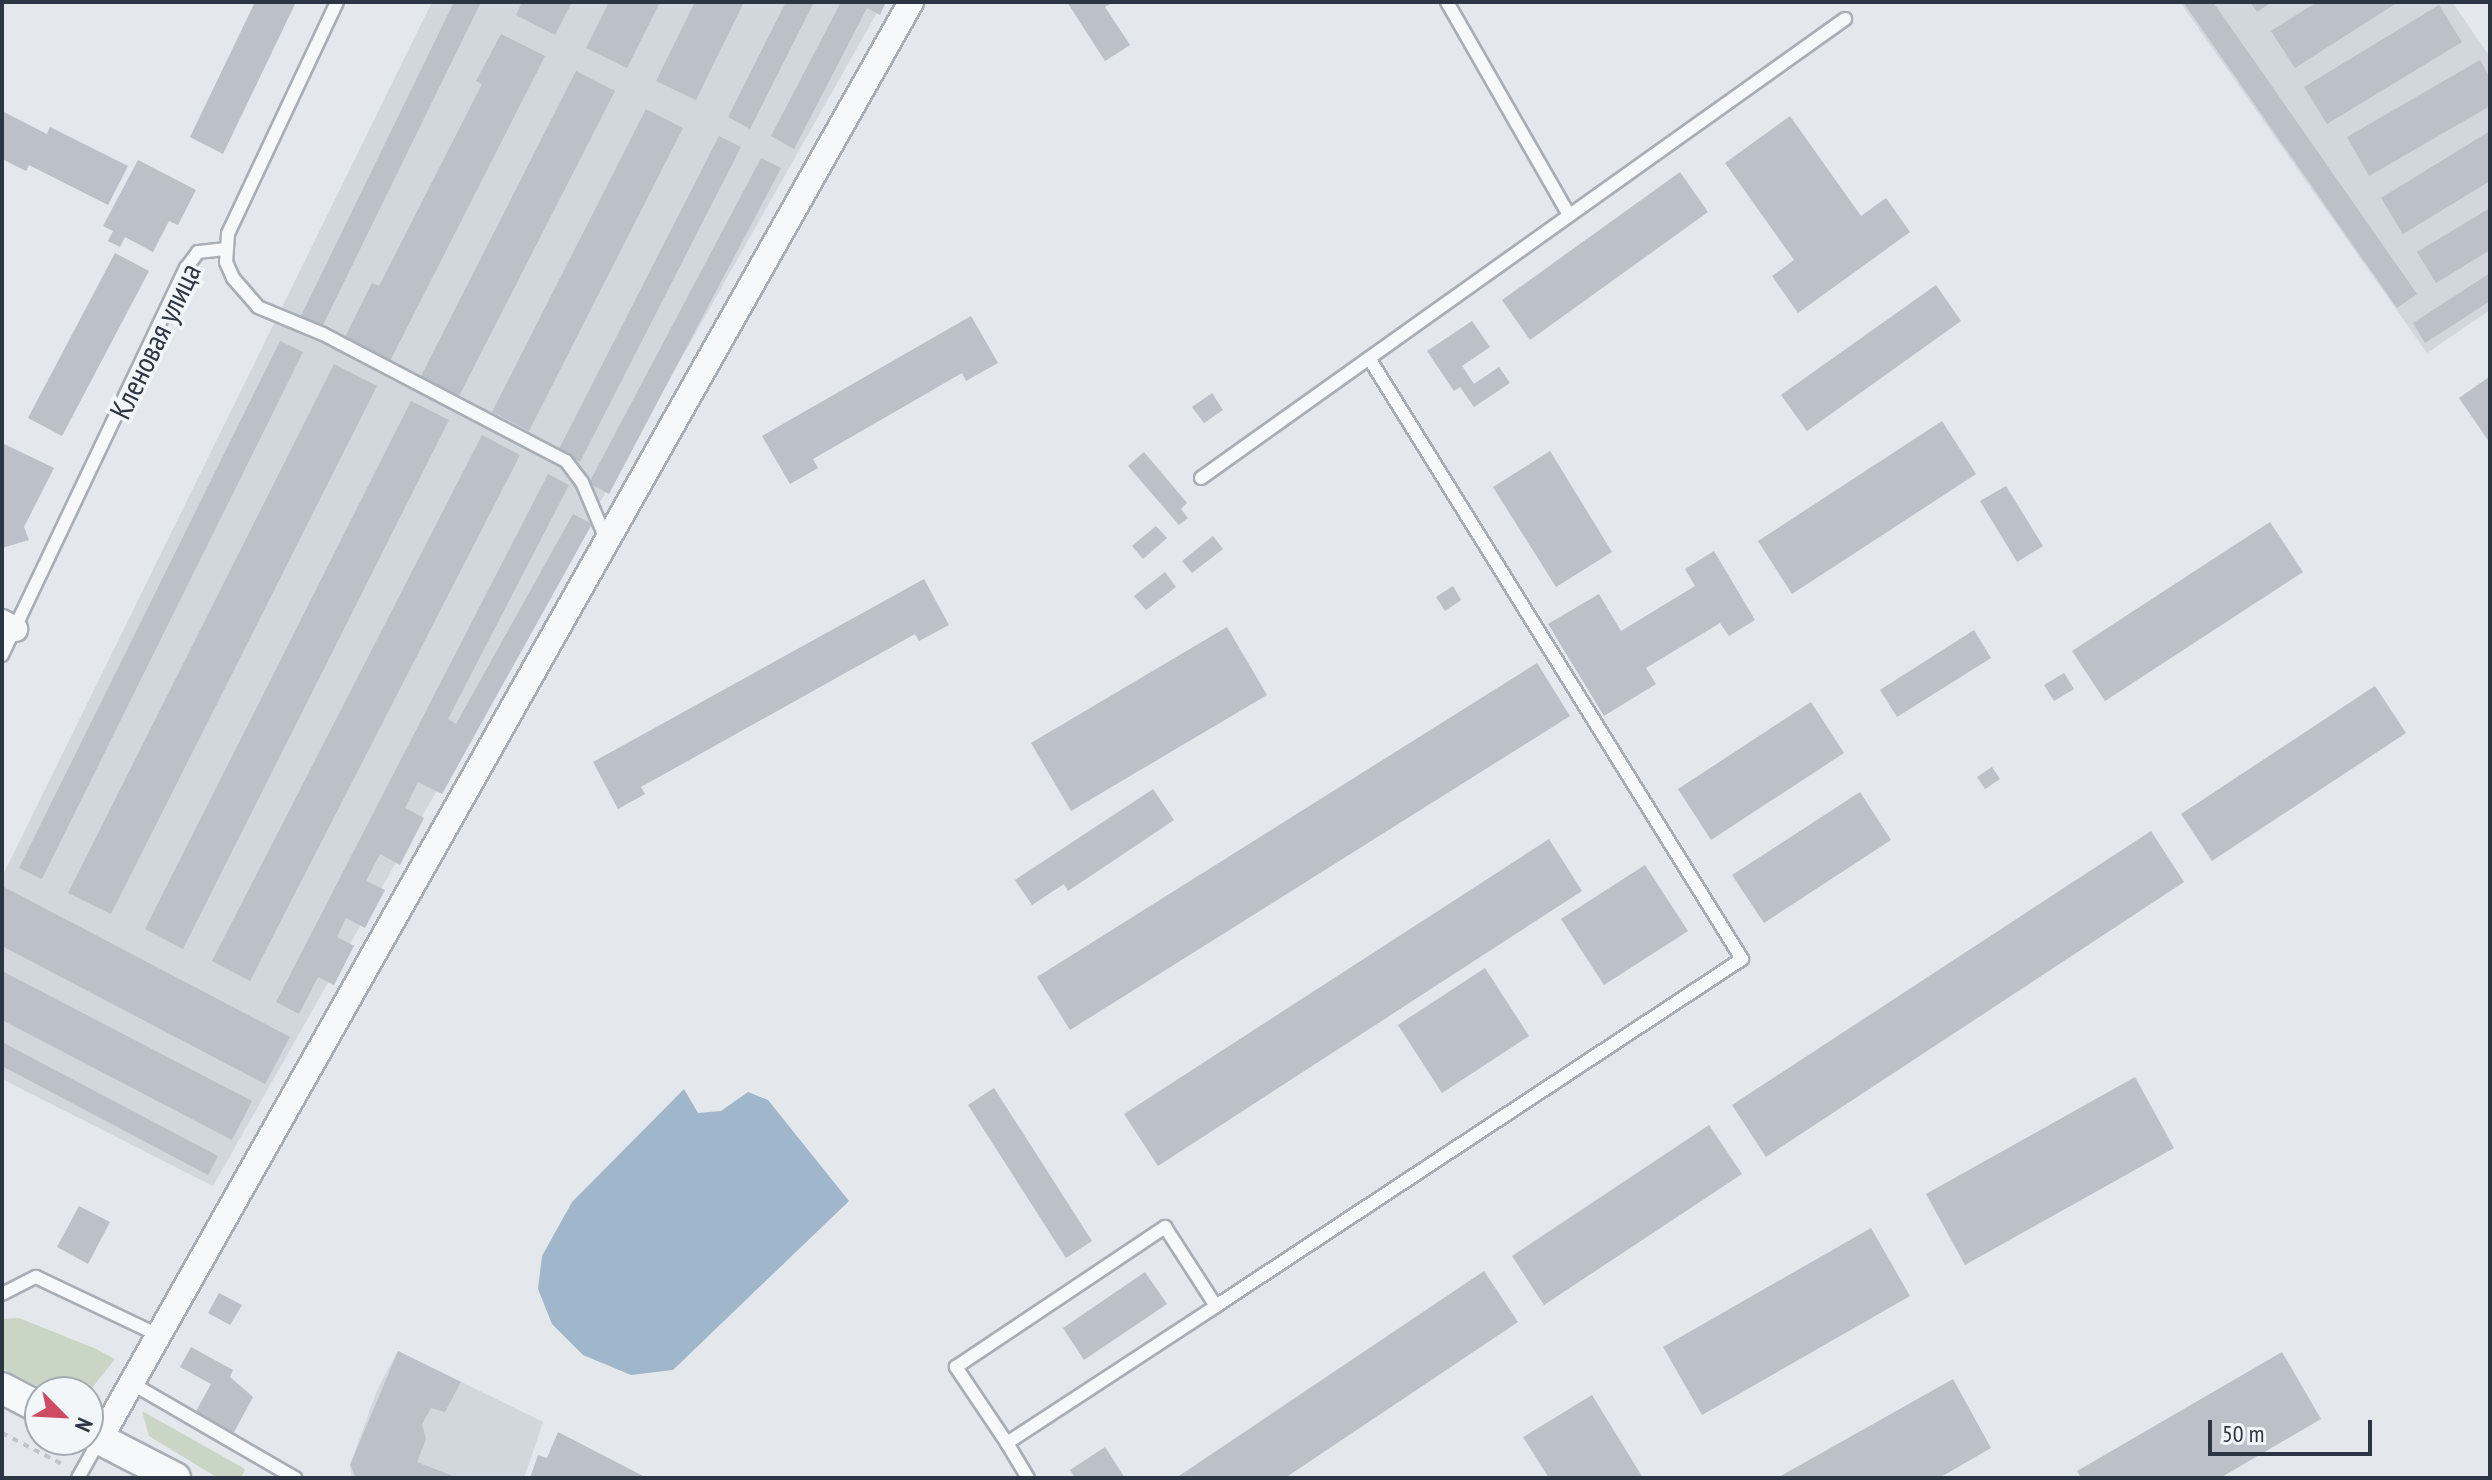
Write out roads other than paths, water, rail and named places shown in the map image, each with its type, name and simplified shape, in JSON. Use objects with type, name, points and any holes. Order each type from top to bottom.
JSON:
[{"type":"street","points":[[104,1422],[131,1383],[911,2]]},
{"type":"street","points":[[2,1388],[24,1400]]},
{"type":"street","points":[[104,1441],[175,1478]]},
{"type":"lane","name":"Кленовая улица","points":[[2,655],[8,626],[186,268],[198,252],[225,249],[337,2]]},
{"type":"lane","points":[[1447,2],[1569,215]]},
{"type":"lane","points":[[1201,478],[1845,19]]},
{"type":"lane","points":[[225,249],[233,278],[258,307],[323,334],[566,461],[582,482],[606,539]]},
{"type":"lane","points":[[1007,1443],[1742,959],[1369,358]]},
{"type":"lane","points":[[1028,1478],[956,1367],[1165,1227],[1216,1306]]},
{"type":"lane","points":[[2,1294],[36,1277],[158,1335]]},
{"type":"lane","points":[[131,1383],[295,1478]]},
{"type":"lane","points":[[79,1476],[86,1456]]},
{"type":"water","points":[[684,1089],[698,1113],[721,1111],[748,1092],[768,1100],[849,1201],[673,1370],[631,1375],[583,1355],[552,1324],[538,1289],[542,1256],[572,1202]]}]
